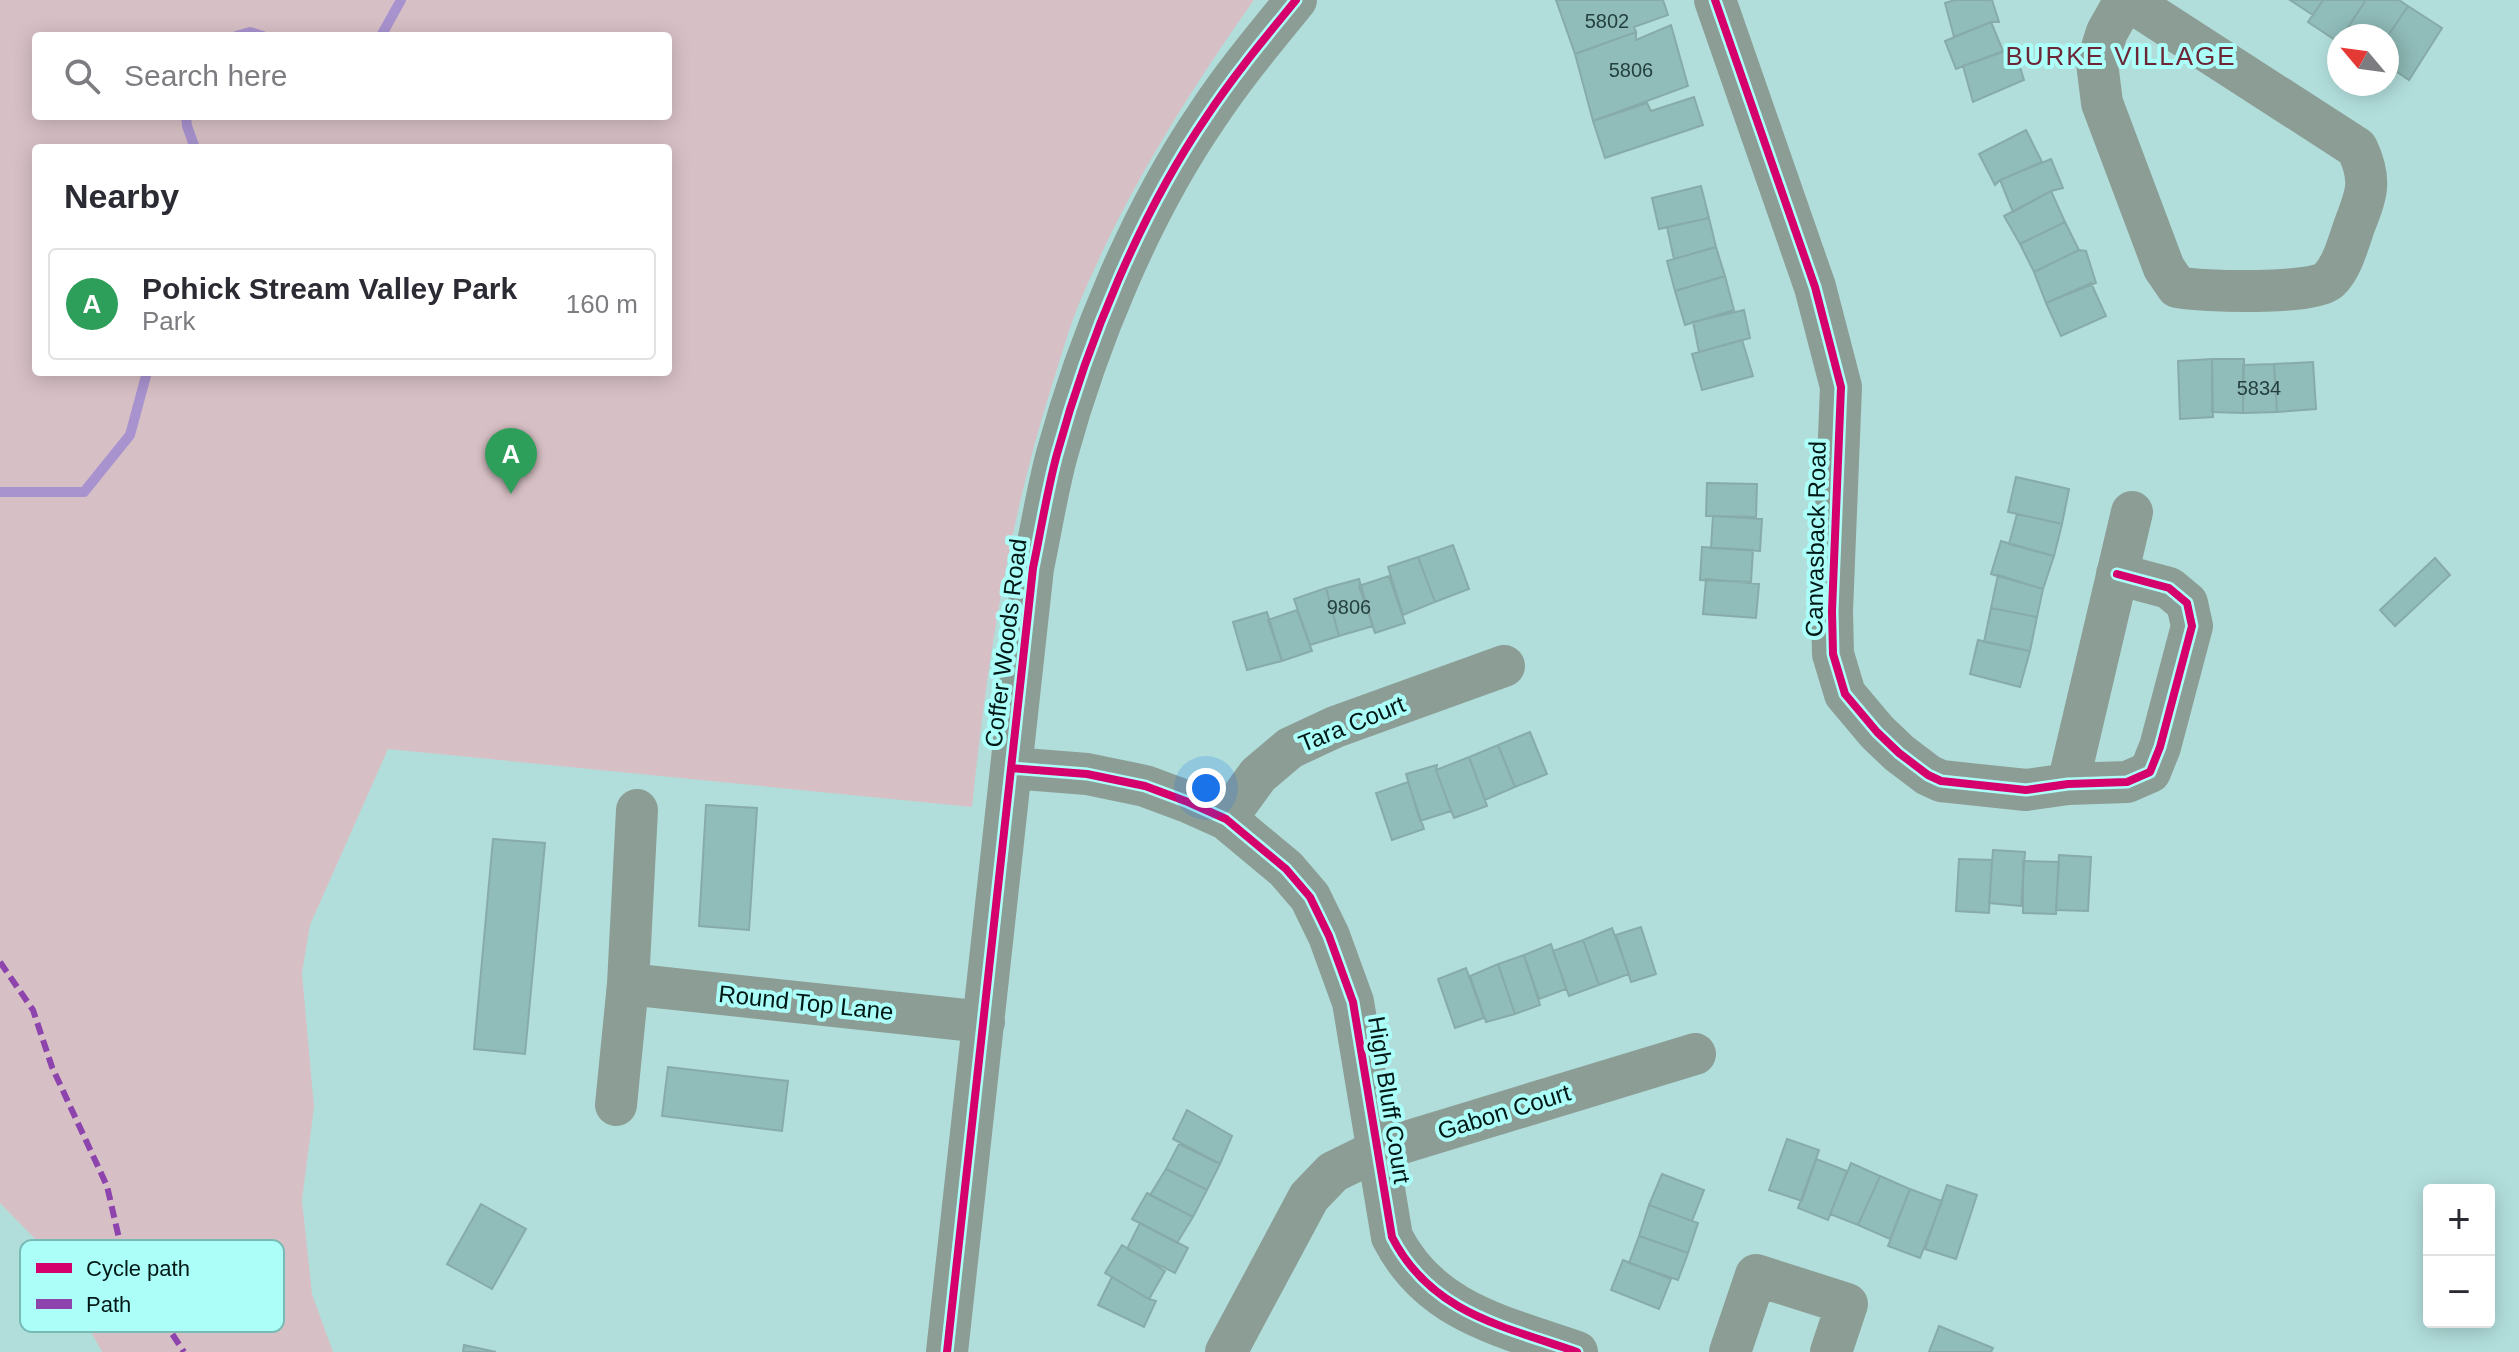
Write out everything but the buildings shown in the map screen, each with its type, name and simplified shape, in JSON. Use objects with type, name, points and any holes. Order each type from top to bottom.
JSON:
[{"type":"street","name":"Coffer Woods Road","points":[[947,1352],[1033,568],[1056,455],[1094,339],[1143,228],[1205,118],[1251,54],[1296,0]]},
{"type":"street","name":"Canvasback Road","points":[[1715,0],[1815,287],[1841,387],[1832,611],[1833,654],[1845,694],[1899,753],[1941,781],[2026,790],[2068,784],[2127,782],[2150,772],[2160,747],[2192,626],[2187,603],[2169,588],[2117,574]]},
{"type":"street","points":[[2127,0],[2357,148],[2367,169],[2367,192],[2341,262],[2328,282],[2310,288],[2198,291],[2177,287],[2164,268],[2102,103],[2097,63],[2107,32],[2127,0]]},
{"type":"street","points":[[2068,784],[2132,512]]},
{"type":"street","name":"Tara Court","points":[[1226,819],[1258,775],[1290,748],[1335,727],[1504,666]]},
{"type":"street","name":"High Bluff Court","points":[[1011,768],[1087,774],[1145,786],[1226,819],[1259,845],[1302,887],[1329,936],[1353,1002],[1392,1237],[1404,1261],[1429,1288],[1458,1308],[1577,1352]]},
{"type":"street","points":[[616,1105],[628,984],[637,810]]},
{"type":"street","name":"Round Top Lane","points":[[628,984],[984,1022]]},
{"type":"street","name":"Gabon Court","points":[[1226,1352],[1309,1197],[1333,1172],[1376,1151],[1695,1054]]},
{"type":"street","points":[[1730,1352],[1756,1275],[1847,1304],[1831,1352]]},
{"type":"shaded area","points":[[0,0],[1254,0],[1204,73],[1136,186],[1072,322],[1038,432],[1012,538],[993,645],[972,807],[388,749],[310,925],[302,973],[314,1107],[302,1200],[312,1294],[333,1352],[102,1352],[91,1332],[284,1332],[284,1240],[36,1240],[0,1203]]},
{"type":"waterway","points":[[383,32],[401,0]]},
{"type":"waterway","points":[[186,120],[194,144]]},
{"type":"waterway","points":[[0,492],[84,492],[130,435],[146,376]]},
{"type":"marked path","points":[[0,962],[33,1010],[52,1067],[107,1186],[119,1240]]},
{"type":"marked path","points":[[171,1332],[184,1352]]},
{"type":"cycle path","points":[[947,1352],[1033,568],[1057,454],[1100,323],[1160,194],[1217,101],[1296,0]]},
{"type":"cycle path","points":[[1715,0],[1815,287],[1841,387],[1832,611],[1833,654],[1845,694],[1899,753],[1941,781],[2026,790],[2068,784],[2127,782],[2150,772],[2160,747],[2192,626],[2187,603],[2169,588],[2117,574]]},
{"type":"cycle path","points":[[1011,768],[1087,774],[1145,786],[1226,819],[1286,869],[1310,897],[1329,936],[1353,1002],[1392,1237],[1408,1263],[1448,1300],[1496,1324],[1577,1352]]},
{"type":"place","name":"Pohick Stream Valley Park","points":[[511,494]]},
{"type":"district","name":"BURKE VILLAGE","points":[[2121,56]]}]
